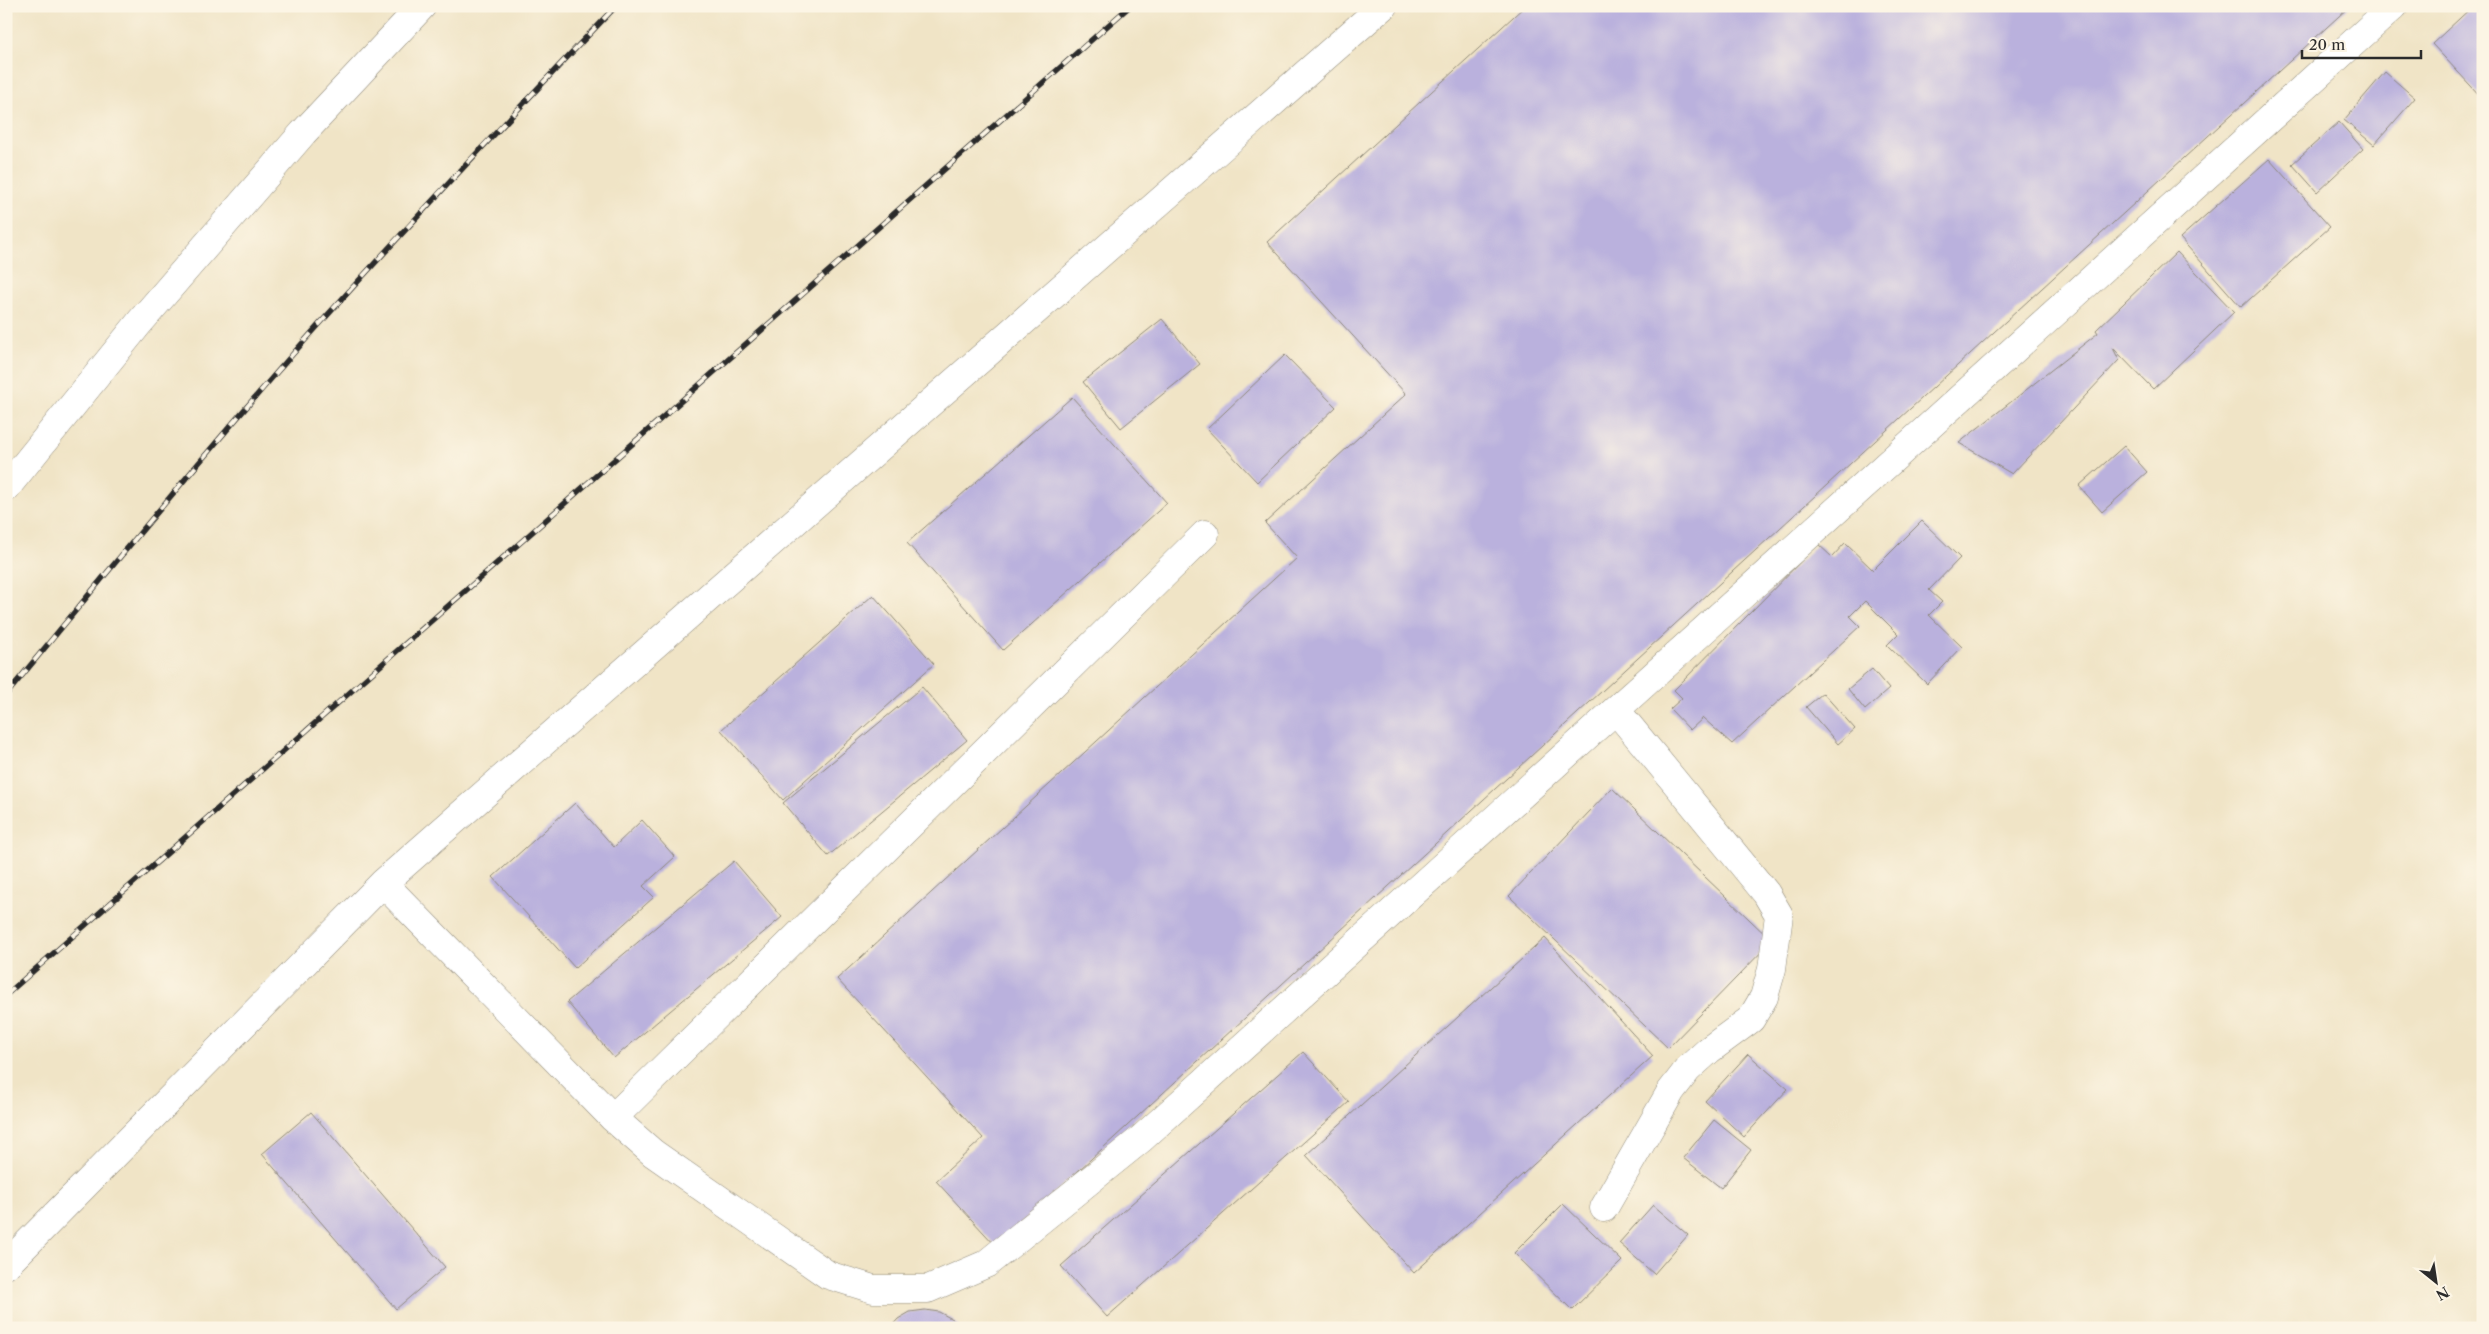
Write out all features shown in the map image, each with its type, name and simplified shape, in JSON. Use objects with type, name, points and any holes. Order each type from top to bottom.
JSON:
[{"type":"street","points":[[6,488],[166,292],[304,133],[422,6]]},
{"type":"street","points":[[6,1265],[384,883],[1383,6]]},
{"type":"street","points":[[384,883],[613,1118],[653,1153],[828,1275],[873,1289],[928,1289],[986,1264],[1141,1139],[2394,6]]},
{"type":"street","points":[[613,1118],[1205,534]]},
{"type":"street","points":[[1604,1208],[1671,1091],[1688,1069],[1751,1019],[1764,997],[1772,969],[1779,915],[1766,893],[1616,710]]},
{"type":"building","points":[[1525,6],[2350,6],[996,1246],[936,1181],[983,1138],[837,979],[1297,558],[1265,523],[1406,394],[1267,242]]},
{"type":"building","points":[[2473,6],[2483,6],[2483,99],[2432,44]]},
{"type":"building","points":[[2385,72],[2415,98],[2374,145],[2344,120]]},
{"type":"building","points":[[2339,122],[2363,149],[2317,192],[2292,164]]},
{"type":"building","points":[[2269,159],[2330,227],[2241,307],[2180,238]]},
{"type":"building","points":[[2177,252],[2234,312],[2153,389],[2113,348],[2119,360],[2012,474],[1959,443],[2098,333],[2096,330]]},
{"type":"building","points":[[1162,319],[1200,364],[1121,428],[1083,382]]},
{"type":"building","points":[[1285,355],[1336,407],[1257,482],[1207,429]]},
{"type":"building","points":[[1072,397],[1167,503],[1003,650],[907,543]]},
{"type":"building","points":[[2124,446],[2147,472],[2102,512],[2079,486]]},
{"type":"building","points":[[1922,521],[1960,558],[1929,590],[1942,602],[1929,615],[1962,647],[1927,684],[1887,645],[1898,634],[1865,601],[1850,616],[1860,626],[1732,744],[1703,718],[1690,730],[1670,709],[1682,698],[1674,690],[1818,544],[1832,557],[1845,543],[1873,570]]},
{"type":"building","points":[[873,595],[934,664],[783,800],[721,730]]},
{"type":"building","points":[[1872,669],[1889,689],[1865,710],[1848,689]]},
{"type":"building","points":[[922,687],[967,740],[828,856],[783,803]]},
{"type":"building","points":[[1823,693],[1855,729],[1838,744],[1806,707]]},
{"type":"building","points":[[1612,788],[1772,941],[1668,1048],[1509,896]]},
{"type":"building","points":[[575,803],[614,847],[642,820],[675,857],[643,886],[654,897],[575,968],[493,877]]},
{"type":"building","points":[[734,861],[782,917],[614,1058],[567,1002]]},
{"type":"building","points":[[1545,938],[1653,1056],[1414,1273],[1306,1155]]},
{"type":"building","points":[[1303,1052],[1349,1102],[1107,1317],[1061,1266]]},
{"type":"building","points":[[1748,1054],[1788,1089],[1744,1137],[1705,1101]]},
{"type":"building","points":[[311,1112],[445,1267],[396,1309],[262,1154]]},
{"type":"building","points":[[1714,1120],[1751,1150],[1721,1188],[1683,1158]]},
{"type":"building","points":[[1563,1204],[1622,1261],[1572,1310],[1514,1253]]},
{"type":"building","points":[[1653,1205],[1688,1235],[1654,1274],[1619,1243]]},
{"type":"building","points":[[925,1310],[939,1312],[952,1319],[960,1328],[890,1328],[898,1319],[910,1312]]},
{"type":"railway","points":[[6,695],[193,470],[307,338],[460,170],[616,6]]},
{"type":"railway","points":[[6,995],[1130,6]]}]
